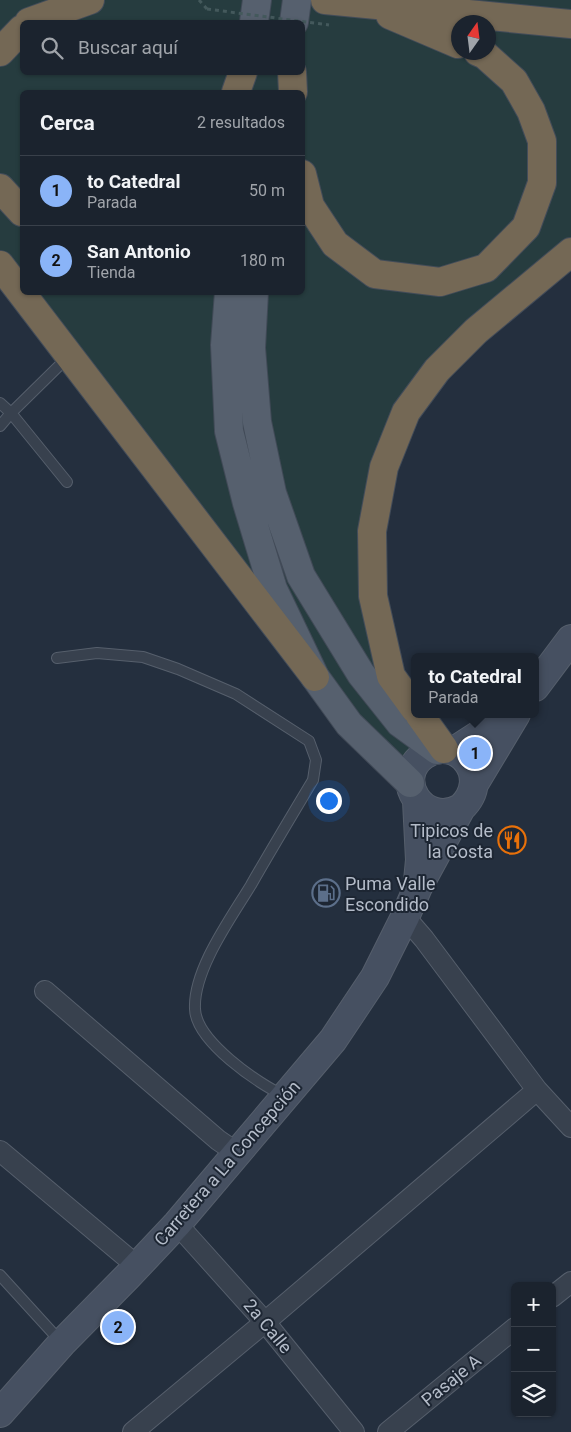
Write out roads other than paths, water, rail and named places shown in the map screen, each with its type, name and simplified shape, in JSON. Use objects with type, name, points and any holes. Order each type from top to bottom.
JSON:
[{"type":"highway","points":[[35,20],[90,0]]},
{"type":"highway","points":[[328,8],[366,5],[571,24]]},
{"type":"highway","points":[[366,5],[451,41]]},
{"type":"highway","points":[[0,52],[20,30]]},
{"type":"highway","points":[[305,186],[310,206],[335,244],[375,274],[440,282],[486,268],[526,227],[542,183],[542,141],[531,111],[514,81],[490,60]]},
{"type":"highway","points":[[237,90],[242,75]]},
{"type":"highway","points":[[292,75],[293,90]]},
{"type":"highway","points":[[0,188],[20,210]]},
{"type":"highway","points":[[411,704],[391,676],[373,596],[372,531],[384,467],[406,412],[437,370],[476,331],[571,252]]},
{"type":"highway","points":[[0,264],[20,290]]},
{"type":"highway","points":[[24,295],[315,677]]},
{"type":"highway","points":[[422,718],[445,750]]},
{"type":"main road","points":[[254,20],[257,0]]},
{"type":"main road","points":[[294,20],[297,0]]},
{"type":"main road","points":[[247,90],[248,75]]},
{"type":"main road","points":[[284,90],[287,75]]},
{"type":"main road","points":[[229,295],[224,345],[229,431],[247,503],[272,588],[315,677],[349,724],[414,792],[426,809],[437,813],[450,812],[461,808],[468,801],[474,784],[470,764],[465,759],[445,750],[400,723],[360,674],[302,576],[272,494],[258,422],[251,348],[254,295]]},
{"type":"main road","points":[[539,682],[571,638]]},
{"type":"main road","points":[[414,792],[413,768],[423,756],[445,750],[504,718]]},
{"type":"main road","points":[[474,784],[514,718]]},
{"type":"main road","name":"Carretera a La Concepción","points":[[414,792],[420,860],[418,887]]},
{"type":"main road","name":"Carretera a La Concepción","points":[[0,1413],[62,1343],[177,1224],[333,1040],[375,977],[418,887],[461,808]]},
{"type":"street","points":[[405,917],[424,939],[538,1090],[571,1127]]},
{"type":"street","points":[[46,991],[218,1140],[237,1153]]},
{"type":"street","points":[[133,1432],[266,1322],[538,1090]]},
{"type":"street","points":[[0,1152],[136,1266]]},
{"type":"street","name":"2a Calle","points":[[177,1224],[266,1322],[354,1432]]},
{"type":"street","points":[[556,1294],[571,1282]]},
{"type":"street","name":"Pasaje A","points":[[388,1432],[511,1331]]},
{"type":"lane","points":[[0,426],[70,356]]},
{"type":"lane","points":[[0,403],[11,413],[67,482]]},
{"type":"lane","points":[[57,658],[97,653],[143,657],[178,669],[236,694],[309,741],[316,760],[313,780],[212,951],[198,982],[194,1010],[203,1033],[220,1052],[268,1088],[286,1096]]},
{"type":"lane","points":[[0,1275],[62,1343]]},
{"type":"place","name":"to Catedral","points":[[475,753]]},
{"type":"place","name":"Tipicos de la Costa","points":[[512,840]]},
{"type":"place","name":"Puma Valle Escondido","points":[[326,893]]},
{"type":"place","name":"San Antonio","points":[[118,1327]]}]
